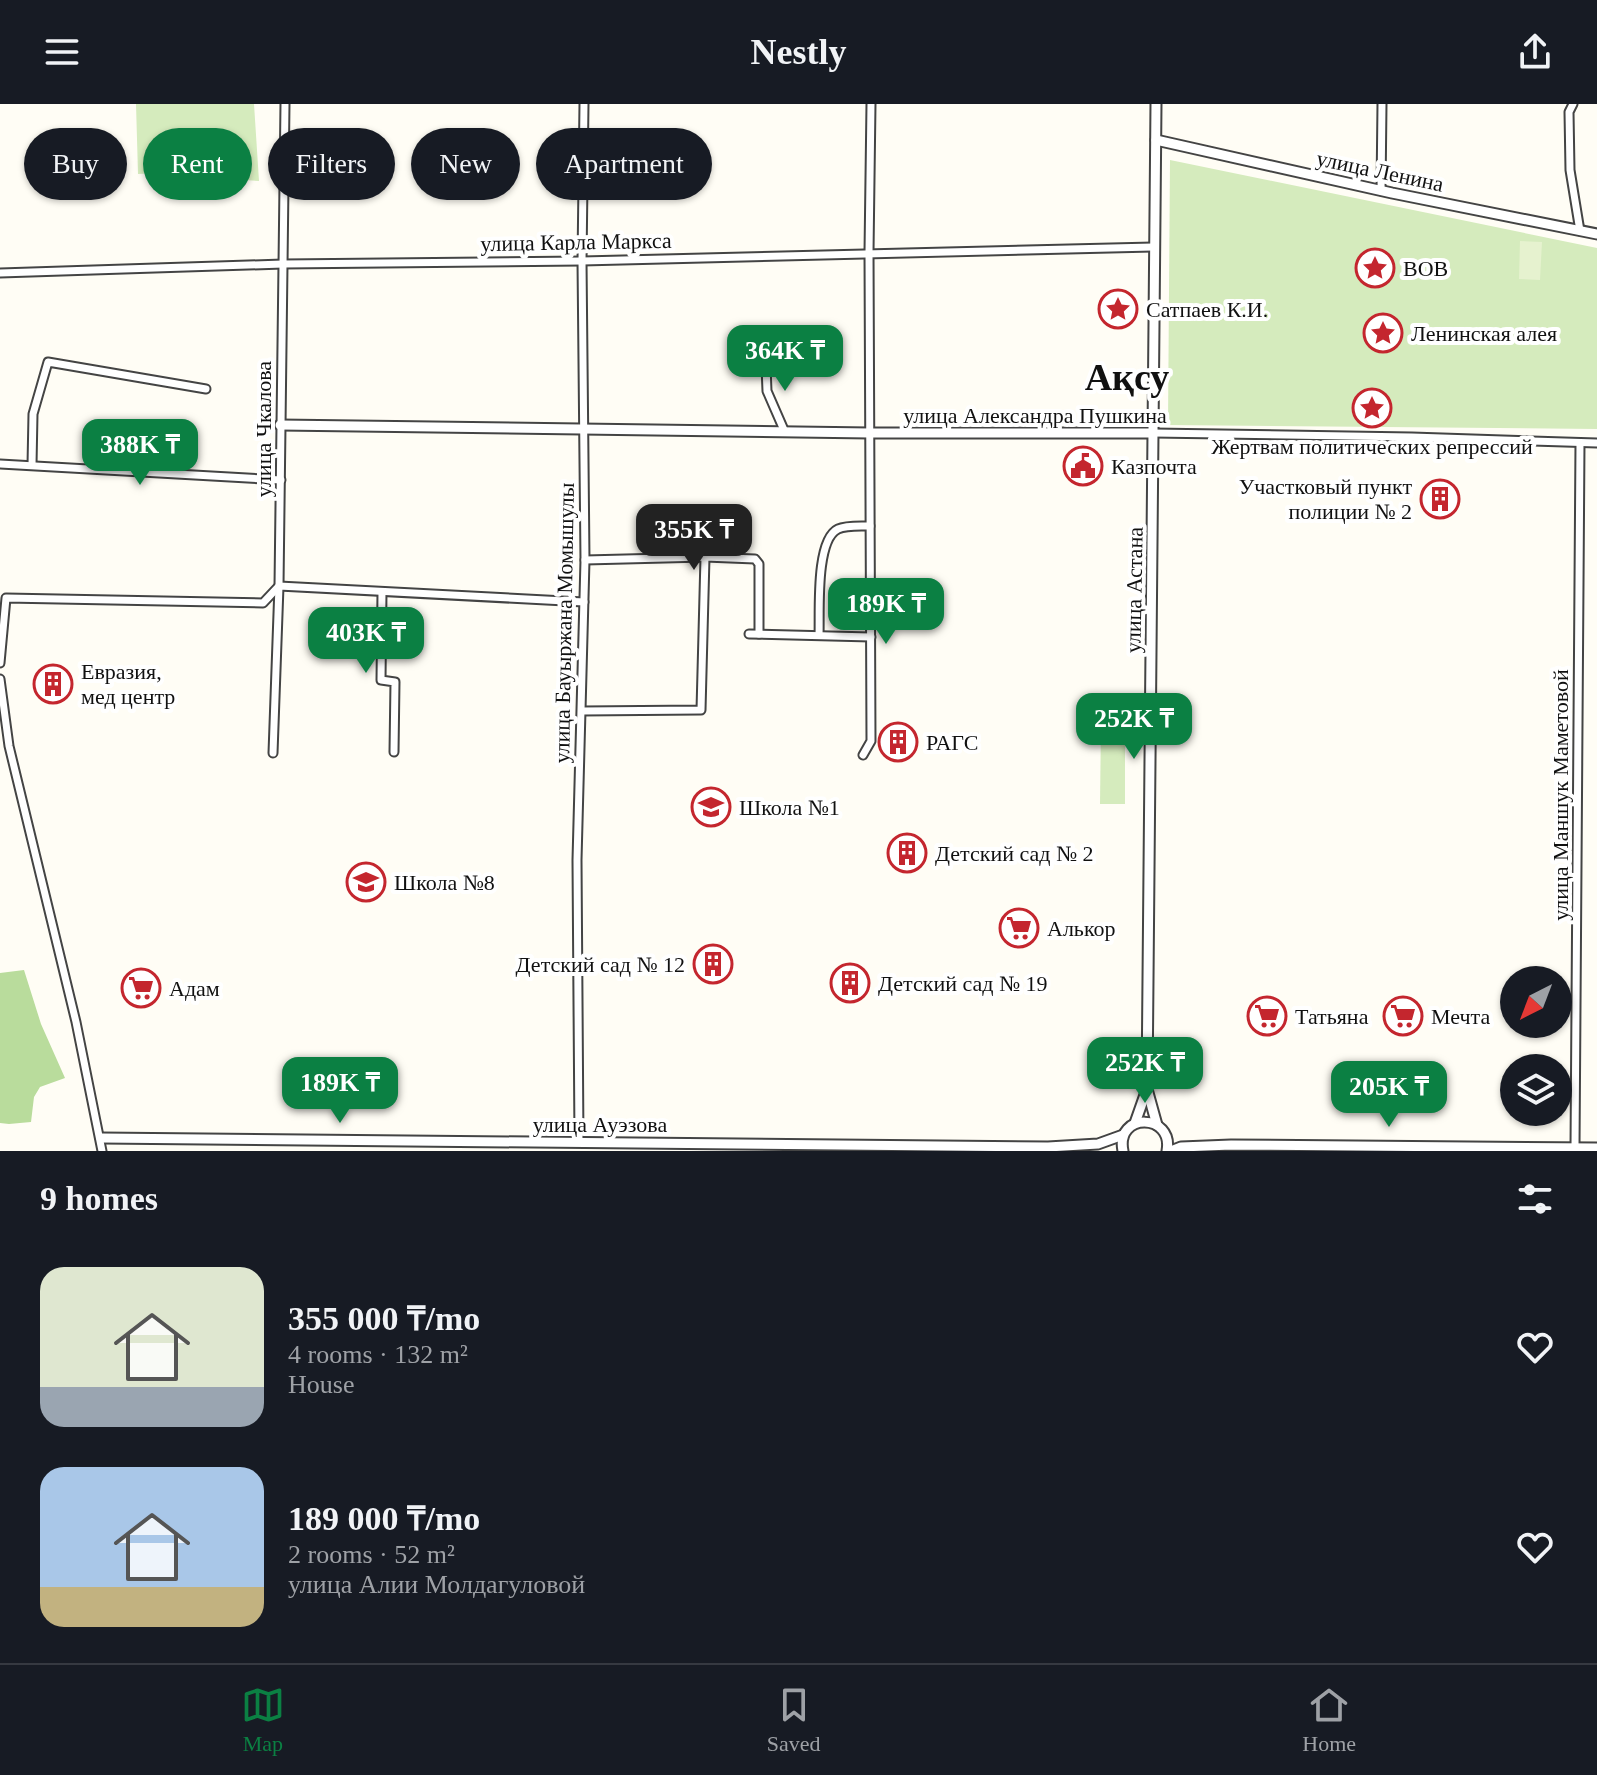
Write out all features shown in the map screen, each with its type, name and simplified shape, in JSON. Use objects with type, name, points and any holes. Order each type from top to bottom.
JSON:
[{"type":"street","name":"улица Чкалова","points":[[273,753],[281,480],[285,104]]},
{"type":"street","name":"улица Бауыржана Момышулы","points":[[579,1141],[577,860],[585,560],[584,104]]},
{"type":"street","points":[[863,755],[871,741],[871,104]]},
{"type":"street","name":"улица Астана","points":[[1147,1089],[1156,104]]},
{"type":"street","points":[[1381,191],[1382,104]]},
{"type":"street","points":[[1573,104],[1569,112],[1570,170],[1580,231]]},
{"type":"street","name":"улица Ленина","points":[[1156,140],[1381,191],[1597,234]]},
{"type":"street","name":"улица Карла Маркса","points":[[0,273],[283,264],[582,261],[1153,247]]},
{"type":"street","points":[[32,465],[33,414],[48,362],[206,389]]},
{"type":"street","points":[[784,430],[767,391],[766,366],[805,369]]},
{"type":"street","name":"улица Александра Пушкина","points":[[280,425],[870,433],[1153,433],[1597,443]]},
{"type":"street","name":"улица Маншук Маметовой","points":[[1575,1147],[1580,443]]},
{"type":"street","points":[[0,464],[281,480]]},
{"type":"street","points":[[819,635],[825,547],[833,532],[839,528],[870,526]]},
{"type":"street","points":[[582,711],[701,710],[705,557]]},
{"type":"street","points":[[585,560],[755,559],[759,564],[759,634]]},
{"type":"street","points":[[0,663],[6,598],[263,603],[279,586],[584,602]]},
{"type":"street","points":[[382,592],[381,680],[395,682],[394,752]]},
{"type":"street","points":[[749,634],[871,637]]},
{"type":"street","points":[[0,679],[9,746],[76,1022],[102,1151]]},
{"type":"street","points":[[1098,1144],[1123,1135],[1135,1123],[1147,1089]]},
{"type":"street","points":[[1147,1089],[1157,1125]]},
{"type":"street","points":[[1135,1123],[1147,1121],[1157,1125],[1173,1150],[1247,1145],[1597,1148]]},
{"type":"street","points":[[1098,1144],[1120,1151],[1123,1135]]},
{"type":"street","name":"улица Ауэзова","points":[[101,1138],[341,1146],[579,1141],[612,1146],[1098,1144]]},
{"type":"green space","points":[[136,104],[254,104],[259,181],[252,181],[252,128],[143,128],[143,174],[138,174]]},
{"type":"green space","points":[[1170,160],[1597,248],[1597,429],[1168,425]]},
{"type":"green space","points":[[1520,241],[1542,242],[1540,280],[1519,279]]},
{"type":"green space","points":[[1101,722],[1125,722],[1125,804],[1100,804]]},
{"type":"green space","points":[[24,970],[41,1024],[65,1078],[40,1087],[34,1097],[31,1122],[0,1123],[0,973]]},
{"type":"place","name":"ВОВ","points":[[1375,268]]},
{"type":"place","name":"Сатпаев К.И.","points":[[1118,309]]},
{"type":"place","name":"Ленинская алея","points":[[1383,333]]},
{"type":"place","name":"Жертвам политических репрессий","points":[[1372,408]]},
{"type":"place","name":"Казпочта","points":[[1083,466]]},
{"type":"place","name":"Участковый пункт полиции № 2","points":[[1440,499]]},
{"type":"place","name":"Евразия, мед центр","points":[[53,684]]},
{"type":"place","name":"РАГС","points":[[898,742]]},
{"type":"place","name":"Школа №1","points":[[711,807]]},
{"type":"place","name":"Детский сад № 2","points":[[907,853]]},
{"type":"place","name":"Школа №8","points":[[366,882]]},
{"type":"place","name":"Алькор","points":[[1019,928]]},
{"type":"place","name":"Детский сад № 12","points":[[713,964]]},
{"type":"place","name":"Детский сад № 19","points":[[850,983]]},
{"type":"place","name":"Адам","points":[[141,988]]},
{"type":"place","name":"Татьяна","points":[[1267,1016]]},
{"type":"place","name":"Мечта","points":[[1403,1016]]},
{"type":"district","name":"Ақсу","points":[[1127,377]]}]
